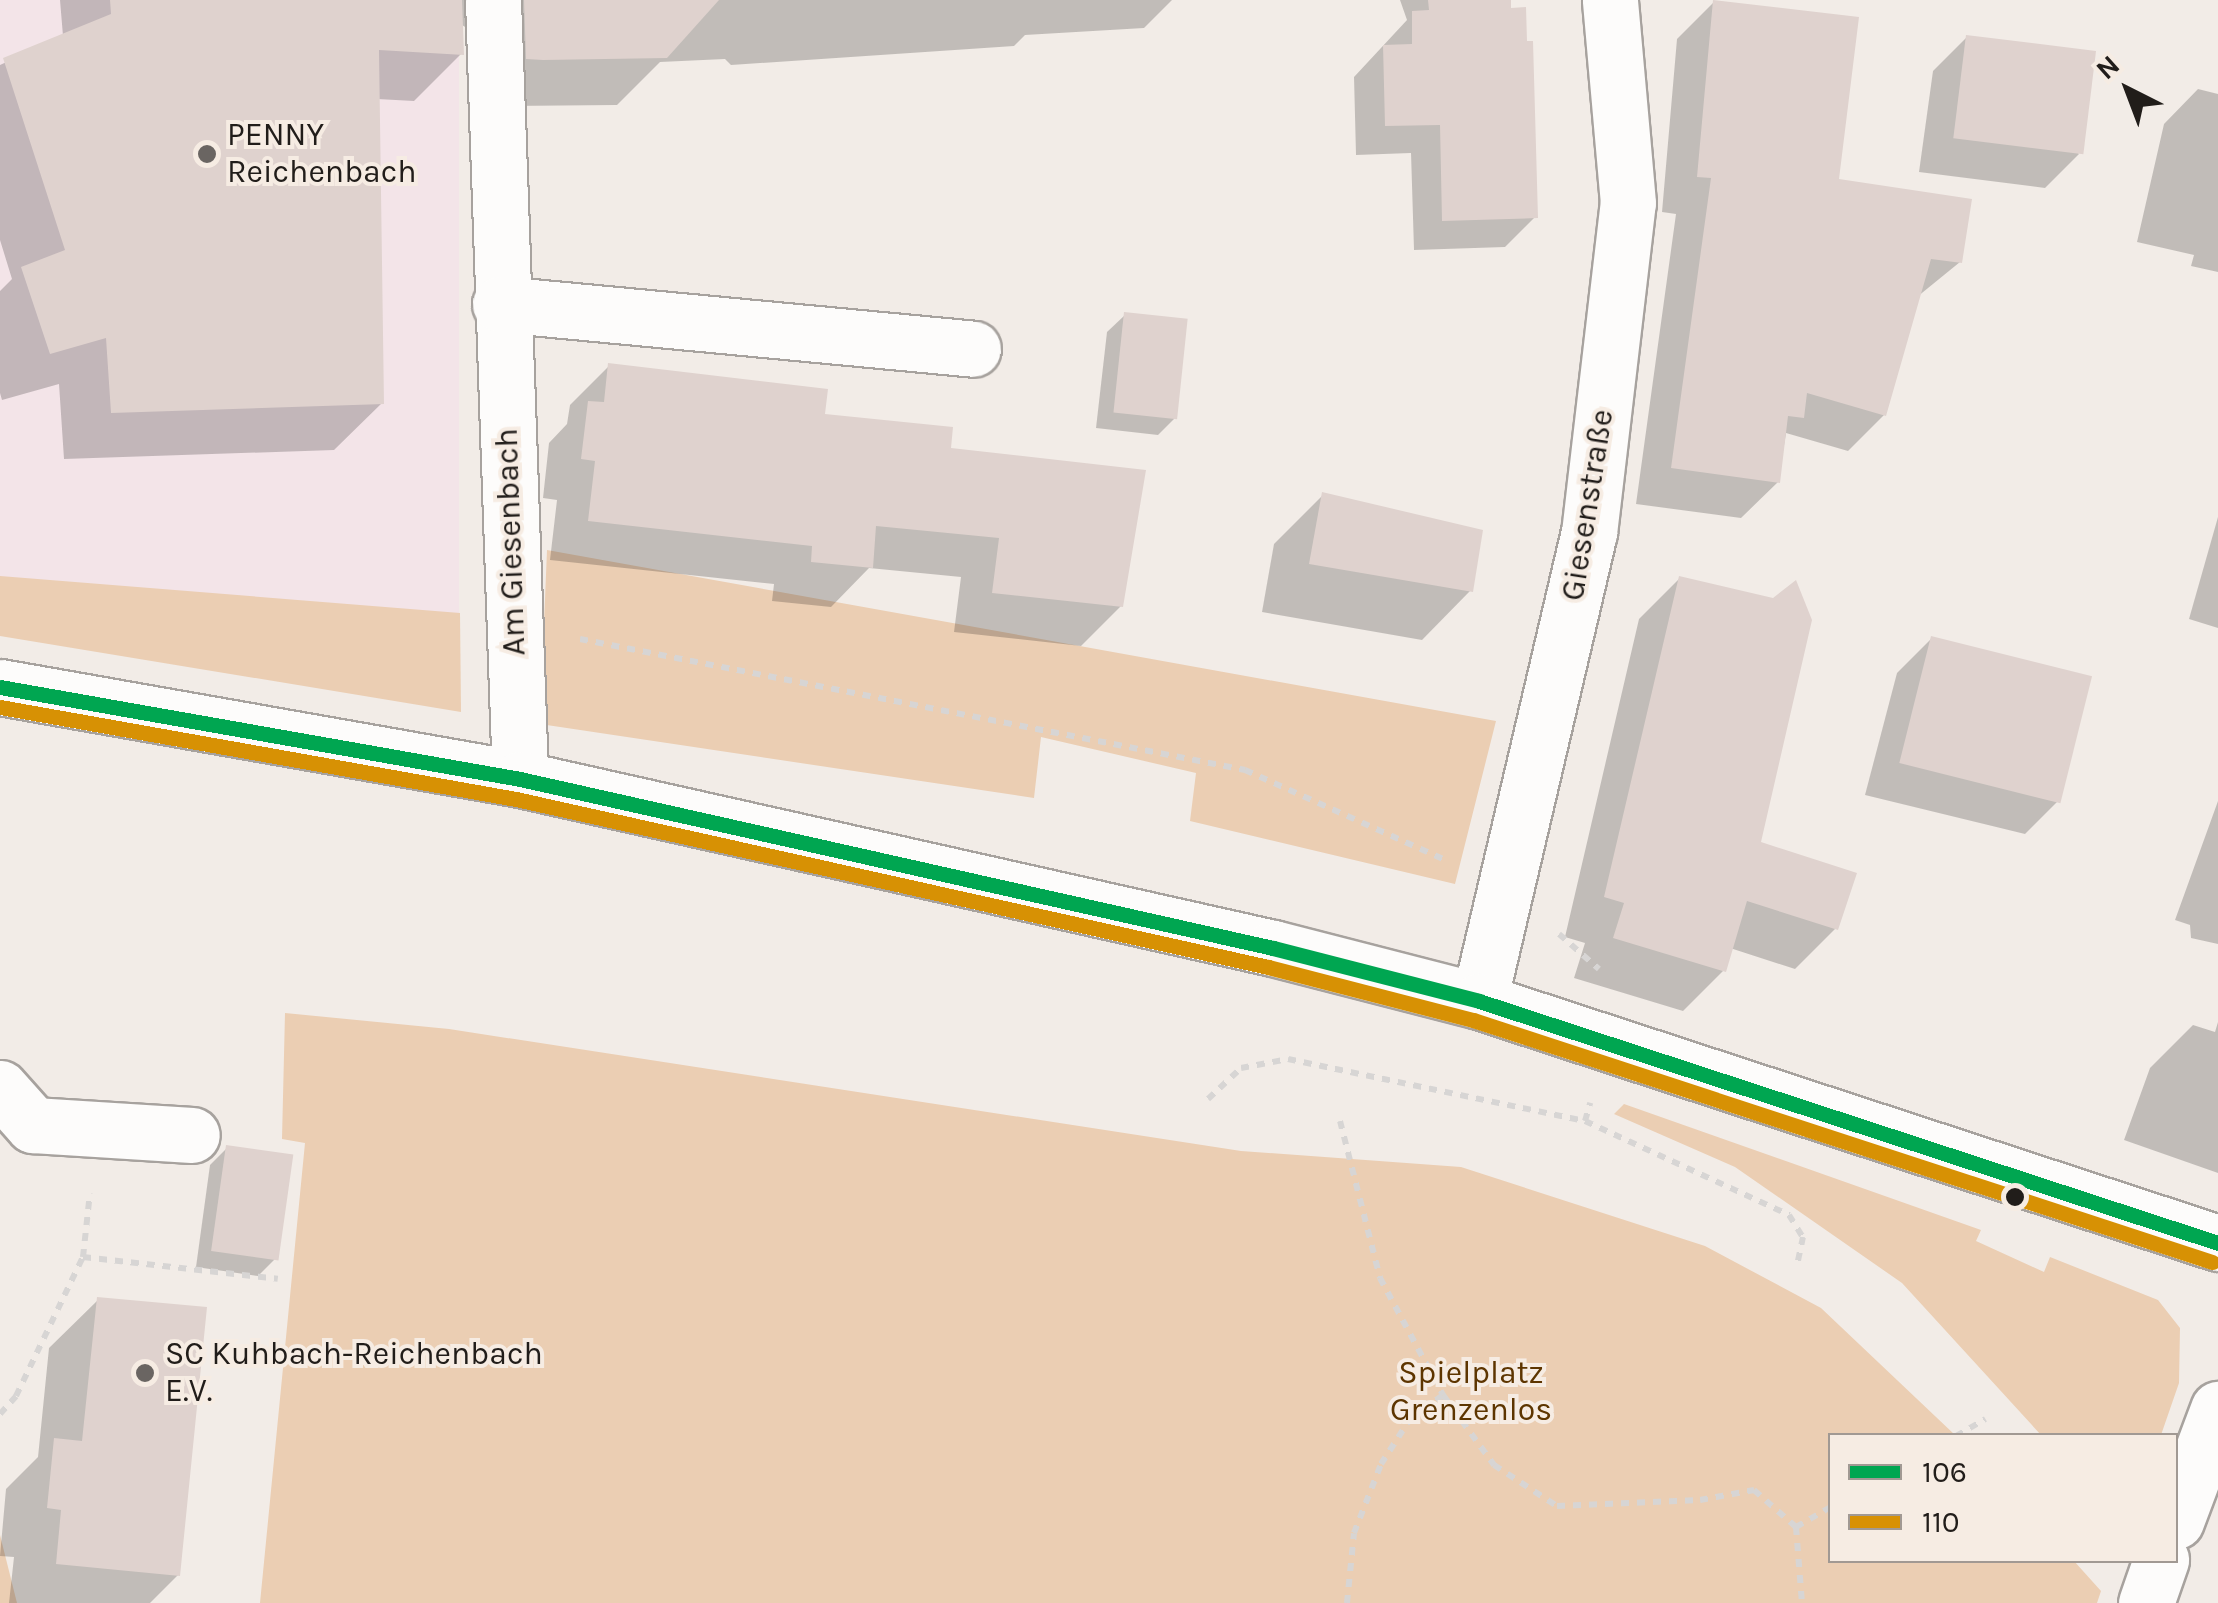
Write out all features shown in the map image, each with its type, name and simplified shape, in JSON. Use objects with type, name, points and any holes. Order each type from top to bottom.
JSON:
[{"type":"main road","name":"Am Giesenbach","points":[[493,0],[500,304],[520,779]]},
{"type":"main road","name":"Giesenstraße","points":[[1478,1002],[1591,522],[1628,204],[1610,0]]},
{"type":"main road","points":[[500,304],[973,349]]},
{"type":"main road","points":[[0,686],[520,779],[1090,902],[1478,1002],[2218,1243]]},
{"type":"main road","points":[[0,1088],[33,1125],[192,1135]]},
{"type":"main road","points":[[2178,1516],[2218,1409]]},
{"type":"main road","points":[[2146,1603],[2160,1563]]},
{"type":"path","points":[[514,626],[1246,770],[1504,886]]},
{"type":"path","points":[[1208,1098],[1241,1068],[1288,1060],[1585,1121],[1788,1215],[1803,1237],[1797,1266]]},
{"type":"path","points":[[1340,1122],[1380,1278],[1443,1395],[1494,1464],[1558,1506],[1700,1500],[1754,1490],[1796,1527],[1802,1603]]},
{"type":"path","points":[[0,1414],[16,1396],[83,1257],[278,1279]]},
{"type":"path","points":[[1347,1603],[1354,1533],[1381,1464],[1410,1419],[1443,1395]]},
{"type":"path","points":[[1961,1433],[1985,1419]]},
{"type":"path","points":[[1796,1527],[1828,1509]]},
{"type":"shaded area","points":[[0,0],[459,0],[459,636],[0,636]]},
{"type":"green space","points":[[547,550],[1496,721],[1455,884],[1190,821],[1196,773],[1041,737],[1034,798],[540,724]]},
{"type":"green space","points":[[0,576],[460,613],[461,712],[0,636]]},
{"type":"green space","name":"Spielplatz Grenzenlos","points":[[285,1013],[449,1029],[1241,1151],[1461,1167],[1705,1246],[1821,1308],[1953,1433],[1828,1433],[1828,1563],[2076,1563],[2101,1591],[2097,1603],[260,1603],[305,1143],[282,1139]]},
{"type":"green space","points":[[1624,1104],[1981,1230],[1976,1241],[2044,1272],[2050,1257],[2158,1300],[2180,1328],[2179,1383],[2162,1433],[2039,1433],[1902,1283],[1735,1167],[1614,1114]]},
{"type":"green space","points":[[0,1535],[17,1603],[0,1603]]},
{"type":"building","name":"PENNY Reichenbach","points":[[110,0],[462,0],[464,55],[379,50],[384,404],[111,413],[106,338],[50,354],[21,267],[65,250],[3,58],[111,14]]},
{"type":"building","points":[[524,0],[719,0],[667,58],[543,60],[526,59]]},
{"type":"building","points":[[1428,0],[1511,0],[1511,8],[1526,7],[1527,41],[1533,41],[1538,218],[1442,221],[1440,125],[1385,126],[1383,45],[1412,44],[1412,11],[1429,10]]},
{"type":"building","points":[[1713,0],[1859,17],[1839,179],[1972,199],[1962,263],[1931,259],[1886,416],[1807,393],[1804,418],[1788,416],[1780,483],[1671,468],[1711,178],[1697,177]]},
{"type":"building","points":[[1966,35],[2096,51],[2083,154],[1953,138]]},
{"type":"building","points":[[1124,312],[1188,319],[1177,419],[1113,412]]},
{"type":"building","points":[[608,363],[828,389],[825,414],[953,427],[951,448],[1146,470],[1123,607],[992,593],[999,538],[876,526],[873,568],[811,562],[812,546],[588,521],[595,461],[581,459],[588,401],[604,402]]},
{"type":"building","points":[[1322,492],[1483,530],[1473,592],[1309,564]]},
{"type":"building","points":[[1679,576],[1773,598],[1796,580],[1812,620],[1761,842],[1857,873],[1838,930],[1747,901],[1726,972],[1613,938],[1624,903],[1604,897]]},
{"type":"building","points":[[1931,636],[2092,676],[2060,803],[1899,763]]},
{"type":"building","points":[[226,1145],[293,1154],[278,1260],[211,1251]]},
{"type":"building","name":"SC Kuhbach-Reichenbach E.V.","points":[[97,1297],[207,1307],[180,1576],[56,1564],[61,1510],[47,1508],[54,1438],[82,1441]]},
{"type":"transit line","name":"106","points":[[0,687],[520,779],[1273,948],[1479,1001],[2218,1243]]},
{"type":"transit line","name":"110","points":[[0,707],[516,799],[1268,967],[1473,1020],[2212,1262]]},
{"type":"place","name":"PENNY Reichenbach","points":[[207,154]]},
{"type":"place","name":"SC Kuhbach-Reichenbach E.V.","points":[[145,1373]]}]
